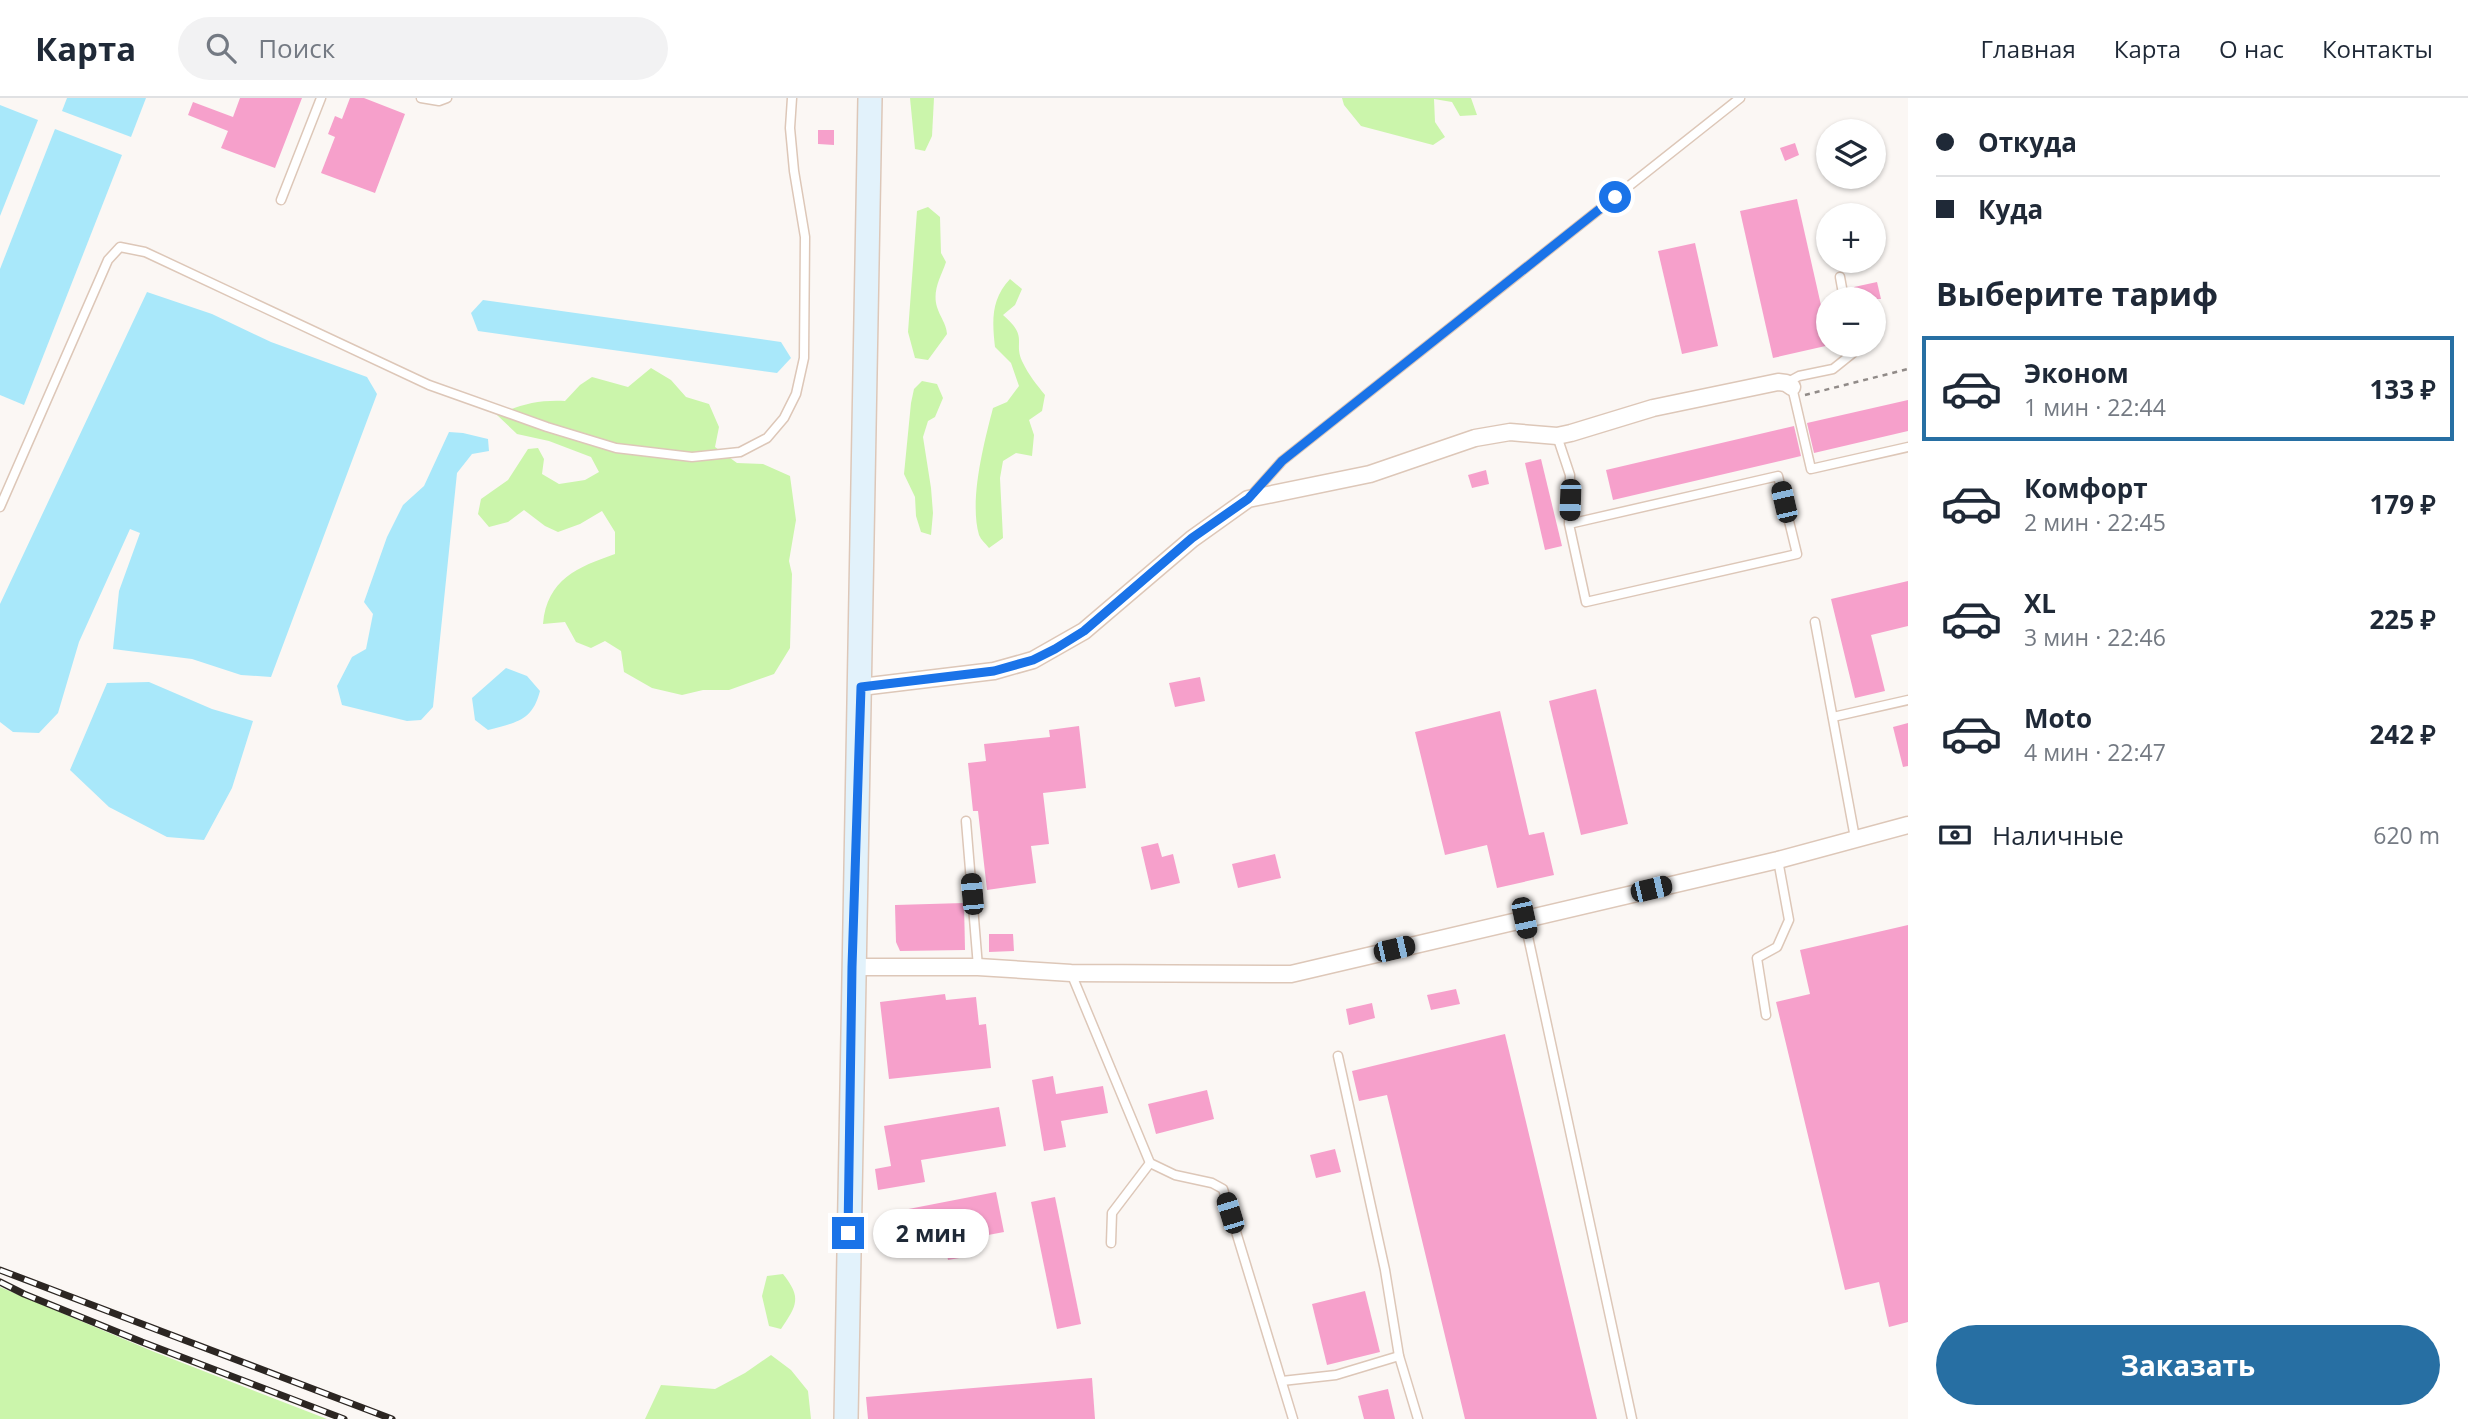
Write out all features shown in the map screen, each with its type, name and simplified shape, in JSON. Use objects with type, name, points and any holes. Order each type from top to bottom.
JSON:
[{"type":"street","points":[[846,1419],[852,967],[861,687],[870,98]]},
{"type":"street","points":[[861,687],[994,671],[1033,660],[1084,631],[1192,538],[1248,499],[1370,474],[1475,438],[1510,432],[1557,436],[1653,408],[1778,382],[1791,389]]},
{"type":"street","points":[[852,967],[1291,974],[1778,860],[1908,825]]},
{"type":"lane","points":[[281,200],[321,98]]},
{"type":"lane","points":[[421,98],[439,101],[447,98]]},
{"type":"lane","points":[[0,507],[108,260],[120,247],[145,252],[429,385],[547,427],[616,448],[692,457],[740,452],[766,438],[784,418],[796,394],[804,358],[805,237],[790,128],[792,98]]},
{"type":"lane","points":[[1248,499],[1282,461],[1740,98]]},
{"type":"lane","points":[[1840,277],[1842,287]]},
{"type":"lane","points":[[1848,357],[1833,369],[1799,376],[1791,389],[1811,469],[1908,447]]},
{"type":"lane","points":[[1557,436],[1570,475],[1569,524],[1586,602],[1797,554],[1778,476],[1569,524]]},
{"type":"lane","points":[[1815,622],[1855,838]]},
{"type":"lane","points":[[1833,718],[1908,699]]},
{"type":"lane","points":[[966,821],[978,967]]},
{"type":"lane","points":[[1766,1014],[1757,958],[1777,947],[1788,920],[1778,860]]},
{"type":"lane","points":[[1524,918],[1632,1419]]},
{"type":"lane","points":[[1071,972],[1150,1163],[1175,1175],[1212,1183],[1223,1189],[1293,1419]]},
{"type":"lane","points":[[1338,1056],[1385,1270],[1399,1356],[1418,1419]]},
{"type":"lane","points":[[1111,1242],[1112,1213],[1150,1163]]},
{"type":"lane","points":[[1282,1381],[1336,1375],[1399,1356]]},
{"type":"path","points":[[1791,389],[1908,369]]},
{"type":"green space","points":[[910,98],[934,98],[932,136],[925,151],[915,149]]},
{"type":"green space","points":[[1342,98],[1471,98],[1477,115],[1460,116],[1452,102],[1434,99],[1435,122],[1445,137],[1433,145],[1361,126],[1344,105]]},
{"type":"green space","points":[[928,207],[940,217],[941,253],[946,262],[938,284],[936,301],[947,334],[928,360],[915,358],[908,332],[917,211]]},
{"type":"green space","points":[[1010,279],[1022,289],[1015,305],[1003,315],[1016,329],[1023,363],[1045,395],[1042,411],[1029,420],[1034,435],[1032,456],[1016,453],[1003,461],[1000,478],[1003,538],[989,548],[979,535],[976,521],[982,454],[993,408],[1007,402],[1019,386],[1011,363],[995,347],[994,337],[996,302]]},
{"type":"green space","points":[[651,368],[671,380],[686,397],[709,404],[719,427],[715,447],[737,463],[763,464],[790,476],[796,520],[789,561],[792,574],[790,648],[774,674],[729,690],[703,690],[682,695],[652,688],[624,672],[621,651],[605,641],[591,648],[576,642],[565,622],[543,624],[551,596],[567,577],[589,564],[615,554],[615,532],[602,511],[580,524],[558,532],[524,510],[508,522],[489,527],[478,514],[481,499],[508,480],[528,449],[538,448],[544,459],[542,474],[559,484],[585,480],[599,472],[591,457],[549,441],[517,434],[497,415],[530,404],[565,401],[592,377],[628,387]]},
{"type":"green space","points":[[922,381],[937,384],[943,398],[935,417],[928,421],[923,437],[931,488],[931,535],[921,532],[916,516],[915,497],[904,474],[911,403],[914,389]]},
{"type":"green space","points":[[783,1274],[793,1289],[795,1302],[781,1329],[769,1326],[762,1296],[767,1276]]},
{"type":"green space","points":[[0,1287],[152,1351],[327,1419],[0,1419]]},
{"type":"green space","points":[[771,1355],[791,1370],[808,1391],[811,1419],[645,1419],[661,1385],[715,1389]]},
{"type":"water","points":[[67,98],[146,98],[131,137],[62,111]]},
{"type":"water","points":[[0,105],[38,120],[0,216]]},
{"type":"water","points":[[55,129],[122,155],[24,405],[0,395],[0,269]]},
{"type":"water","points":[[147,292],[212,314],[271,342],[367,377],[377,394],[271,677],[241,675],[192,659],[113,649],[119,591],[140,533],[130,529],[79,642],[58,713],[39,733],[13,732],[0,722],[0,604]]},
{"type":"water","points":[[483,300],[781,342],[791,358],[777,373],[478,331],[471,313]]},
{"type":"water","points":[[449,432],[488,439],[489,451],[472,454],[457,473],[433,707],[421,720],[407,721],[342,705],[337,686],[352,657],[366,649],[373,614],[364,602],[387,537],[403,505],[424,486]]},
{"type":"water","points":[[506,668],[527,676],[540,691],[537,701],[527,715],[515,722],[488,730],[475,720],[472,698]]},
{"type":"water","points":[[149,682],[212,709],[253,721],[232,788],[204,840],[167,837],[109,807],[70,770],[107,683]]},
{"type":"building","points":[[240,98],[302,98],[275,168],[221,148],[228,131],[188,115],[193,102],[233,117]]},
{"type":"building","points":[[350,98],[364,98],[405,114],[375,193],[321,173],[335,137],[328,134],[335,116],[342,119]]},
{"type":"building","points":[[818,130],[834,130],[834,145],[818,144]]},
{"type":"building","points":[[1795,143],[1799,155],[1785,161],[1780,148]]},
{"type":"building","points":[[1797,199],[1817,287],[1816,348],[1773,358],[1740,211]]},
{"type":"building","points":[[1695,243],[1718,346],[1682,354],[1658,251]]},
{"type":"building","points":[[1877,282],[1878,287],[1854,287]]},
{"type":"building","points":[[1908,400],[1908,431],[1814,453],[1807,423]]},
{"type":"building","points":[[1794,426],[1801,456],[1613,500],[1606,470]]},
{"type":"building","points":[[1541,459],[1562,546],[1545,550],[1525,463]]},
{"type":"building","points":[[1486,470],[1489,484],[1472,488],[1468,475]]},
{"type":"building","points":[[1908,581],[1908,626],[1871,635],[1885,691],[1855,698],[1831,599]]},
{"type":"building","points":[[1200,677],[1205,701],[1175,707],[1169,683]]},
{"type":"building","points":[[1596,689],[1628,824],[1581,835],[1549,701]]},
{"type":"building","points":[[1500,711],[1529,835],[1544,832],[1554,875],[1497,888],[1487,845],[1445,855],[1415,732]]},
{"type":"building","points":[[1908,723],[1908,766],[1903,767],[1893,727]]},
{"type":"building","points":[[1079,726],[1086,788],[1043,793],[1049,844],[1031,846],[1036,883],[987,890],[978,811],[973,811],[968,763],[986,761],[984,744],[1050,737],[1049,730]]},
{"type":"building","points":[[1158,843],[1162,857],[1173,854],[1180,883],[1151,890],[1141,847]]},
{"type":"building","points":[[1275,854],[1281,878],[1238,888],[1232,864]]},
{"type":"building","points":[[964,903],[965,950],[900,951],[896,942],[895,905]]},
{"type":"building","points":[[1908,925],[1908,1322],[1889,1327],[1879,1282],[1845,1290],[1776,1002],[1810,994],[1800,950]]},
{"type":"building","points":[[989,934],[1013,934],[1014,951],[989,952]]},
{"type":"building","points":[[1456,989],[1460,1004],[1431,1010],[1427,995]]},
{"type":"building","points":[[945,994],[946,1000],[976,997],[979,1025],[986,1024],[991,1068],[889,1079],[880,1002]]},
{"type":"building","points":[[1372,1003],[1375,1018],[1349,1025],[1346,1009]]},
{"type":"building","points":[[1505,1034],[1597,1419],[1465,1419],[1387,1095],[1359,1101],[1352,1071]]},
{"type":"building","points":[[1053,1076],[1056,1094],[1103,1086],[1108,1113],[1061,1121],[1066,1147],[1044,1151],[1032,1080]]},
{"type":"building","points":[[1207,1090],[1214,1119],[1156,1134],[1148,1104]]},
{"type":"building","points":[[999,1107],[1006,1146],[921,1160],[925,1182],[878,1190],[875,1169],[891,1166],[884,1126]]},
{"type":"building","points":[[1335,1149],[1341,1172],[1316,1178],[1310,1155]]},
{"type":"building","points":[[996,1192],[1004,1232],[962,1240],[965,1257],[948,1260],[945,1244],[901,1253],[893,1212]]},
{"type":"building","points":[[1055,1197],[1081,1324],[1057,1329],[1031,1202]]},
{"type":"building","points":[[1365,1291],[1380,1352],[1327,1365],[1312,1304]]},
{"type":"building","points":[[1092,1378],[1095,1419],[868,1419],[866,1397]]},
{"type":"building","points":[[1388,1389],[1395,1419],[1364,1419],[1358,1396]]},
{"type":"railway","points":[[0,1270],[392,1419]]},
{"type":"railway","points":[[0,1282],[142,1342],[344,1419]]},
{"type":"route","points":[[848,1233],[852,967],[861,687],[994,671],[1033,660],[1084,631],[1192,538],[1248,499],[1282,461],[1615,197]]}]
